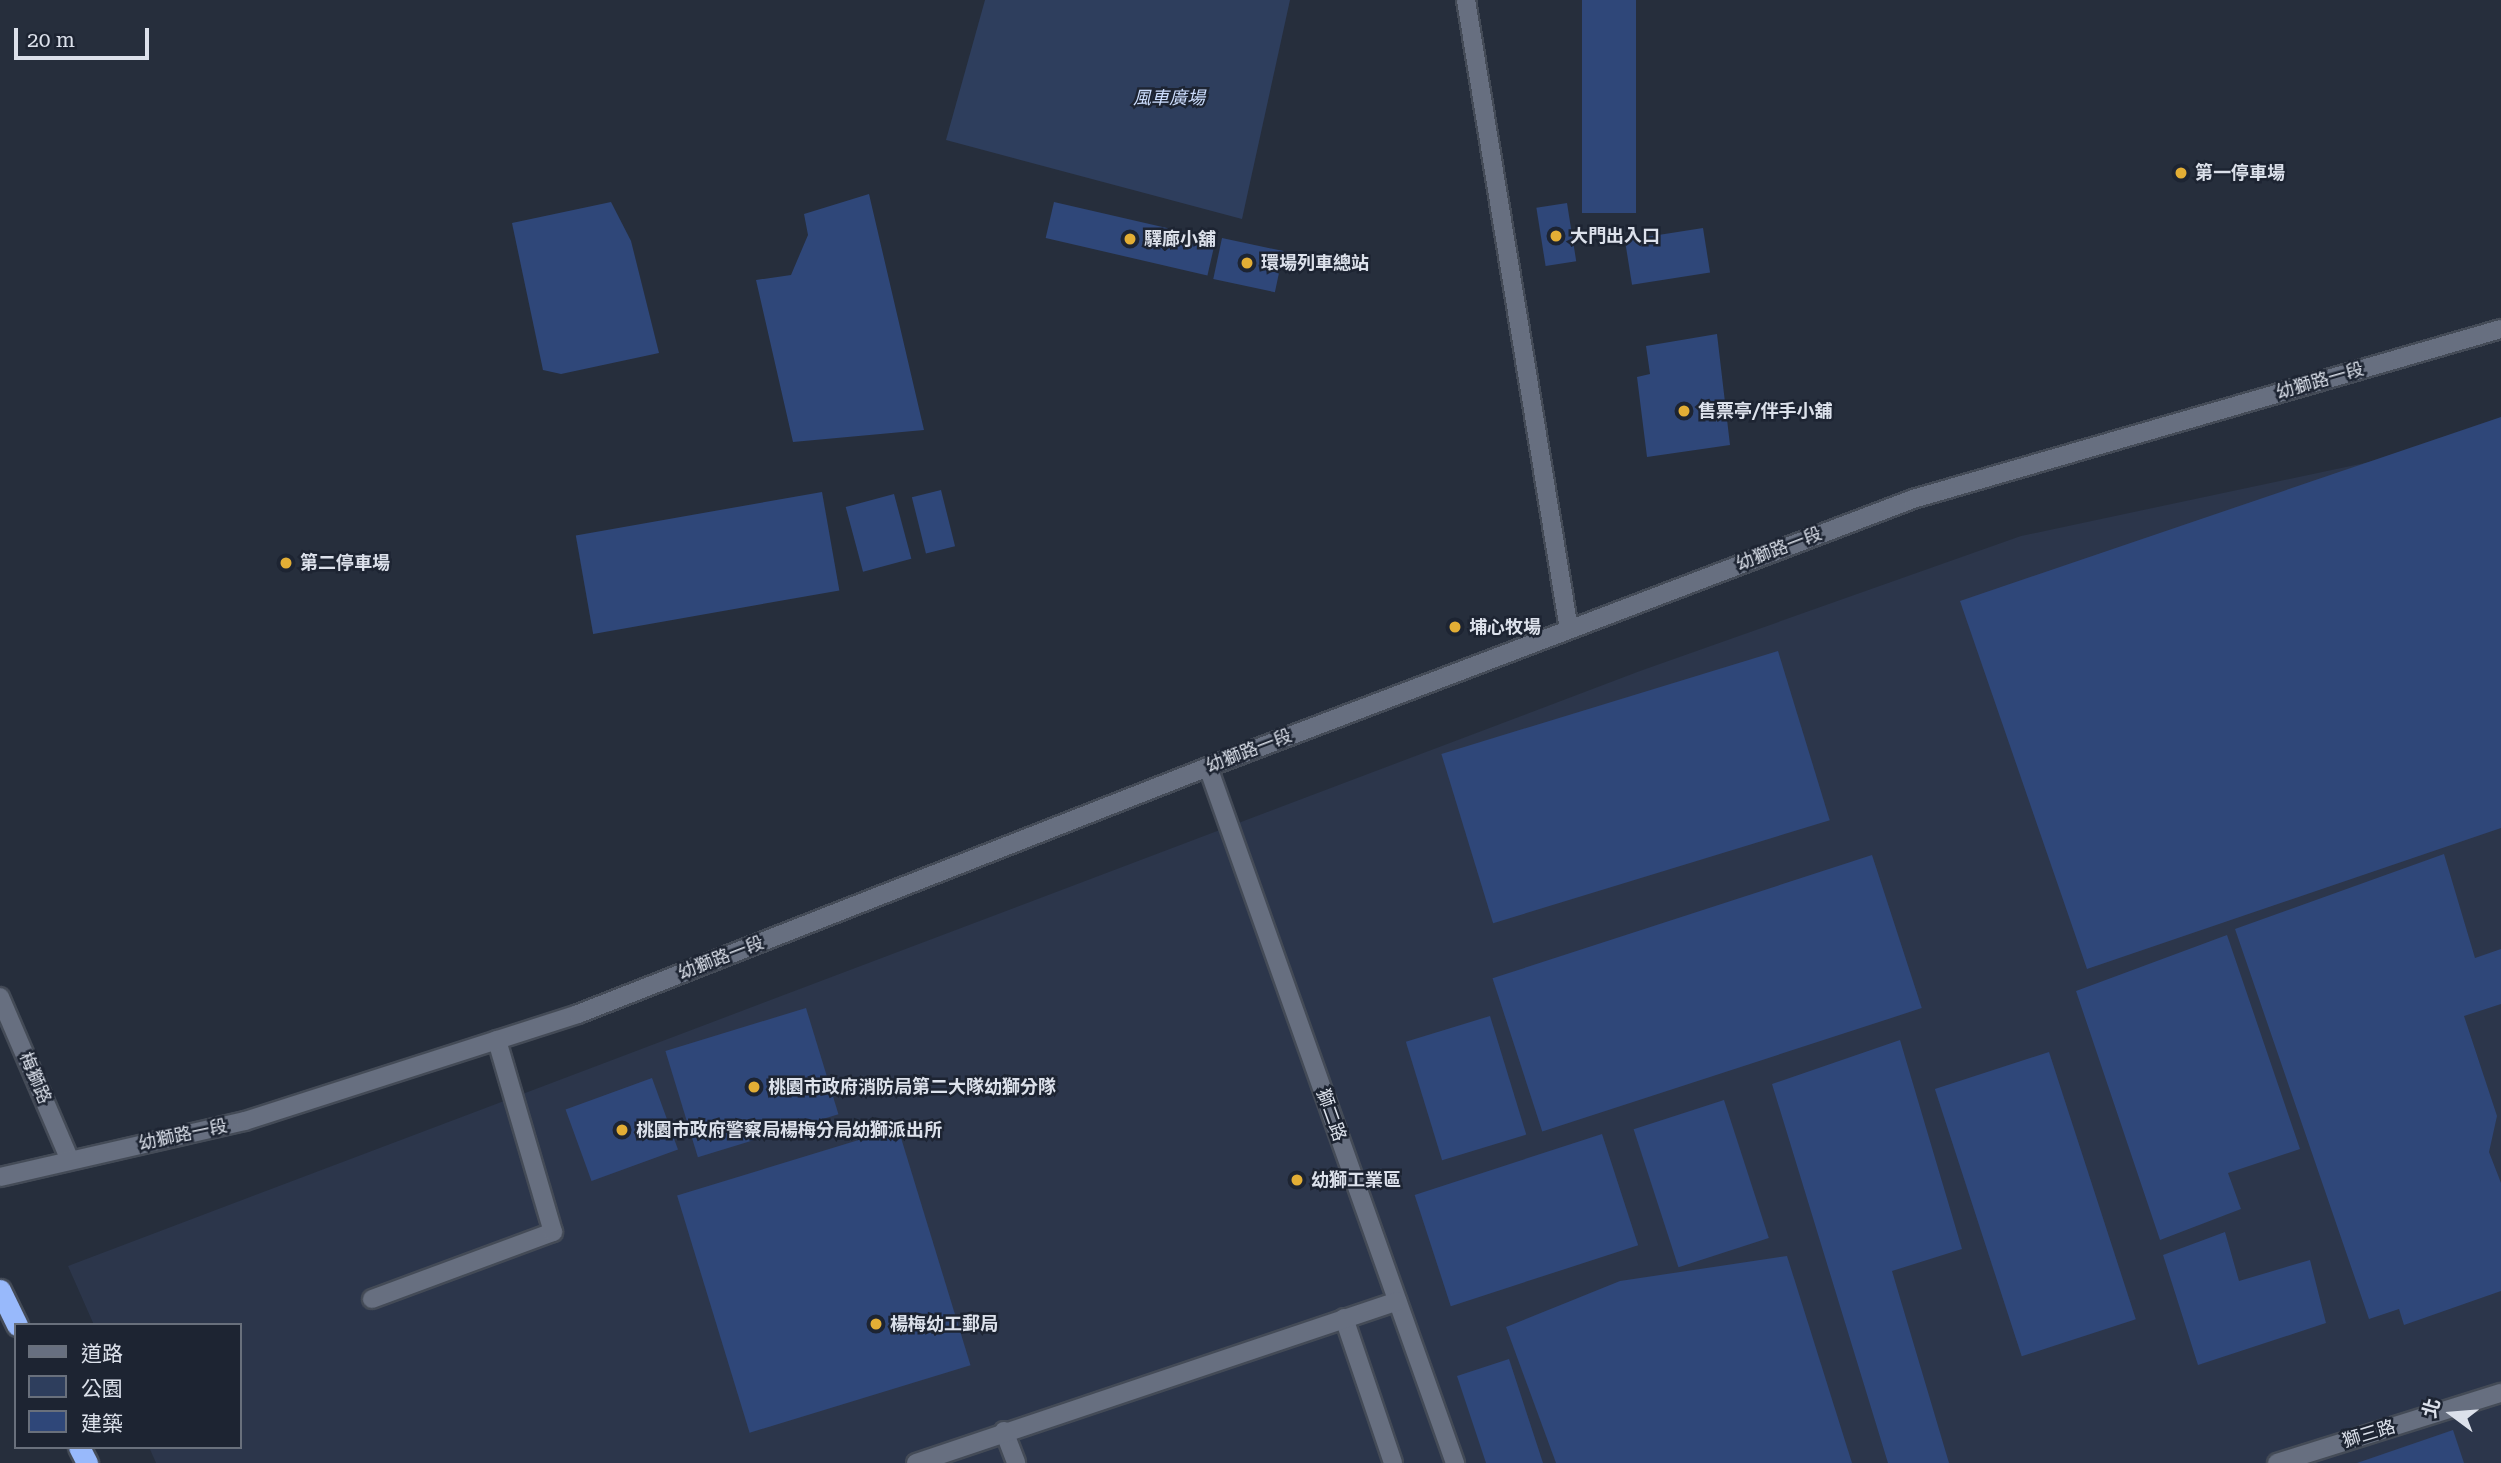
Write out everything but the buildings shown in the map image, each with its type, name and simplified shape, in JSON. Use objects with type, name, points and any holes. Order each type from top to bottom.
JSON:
[{"type":"highway","points":[[0,1290],[17,1323]]},
{"type":"street","points":[[1466,0],[1569,629]]},
{"type":"street","name":"幼獅路一段","points":[[0,1177],[245,1121],[591,1009],[1208,767],[1913,499],[2501,329]]},
{"type":"street","name":"獅二路","points":[[1208,767],[1455,1463]]},
{"type":"street","name":"梅獅路","points":[[0,997],[69,1160]]},
{"type":"street","points":[[372,1299],[553,1232],[497,1040]]},
{"type":"street","points":[[916,1463],[1004,1431],[1398,1301]]},
{"type":"street","points":[[1344,1318],[1393,1463]]},
{"type":"street","name":"獅三路","points":[[2277,1463],[2501,1393]]},
{"type":"street","points":[[1004,1431],[1016,1463]]},
{"type":"shaded area","points":[[2501,434],[2501,1463],[156,1463],[150,1449],[242,1449],[242,1323],[93,1323],[68,1266],[1640,671],[2021,536]]},
{"type":"green space","name":"風車廣場","points":[[985,0],[1290,0],[1242,219],[946,140]]},
{"type":"place","name":"第一停車場","points":[[2181,173]]},
{"type":"place","name":"大門出入口","points":[[1556,236]]},
{"type":"place","name":"驛廊小舖","points":[[1130,239]]},
{"type":"place","name":"環場列車總站","points":[[1247,263]]},
{"type":"place","name":"售票亭/伴手小舖","points":[[1684,411]]},
{"type":"place","name":"第二停車場","points":[[286,563]]},
{"type":"place","name":"埔心牧場","points":[[1455,627]]},
{"type":"place","name":"桃園市政府消防局第二大隊幼獅分隊","points":[[754,1087]]},
{"type":"place","name":"桃園市政府警察局楊梅分局幼獅派出所","points":[[622,1130]]},
{"type":"place","name":"幼獅工業區","points":[[1297,1180]]},
{"type":"place","name":"楊梅幼工郵局","points":[[876,1324]]}]
